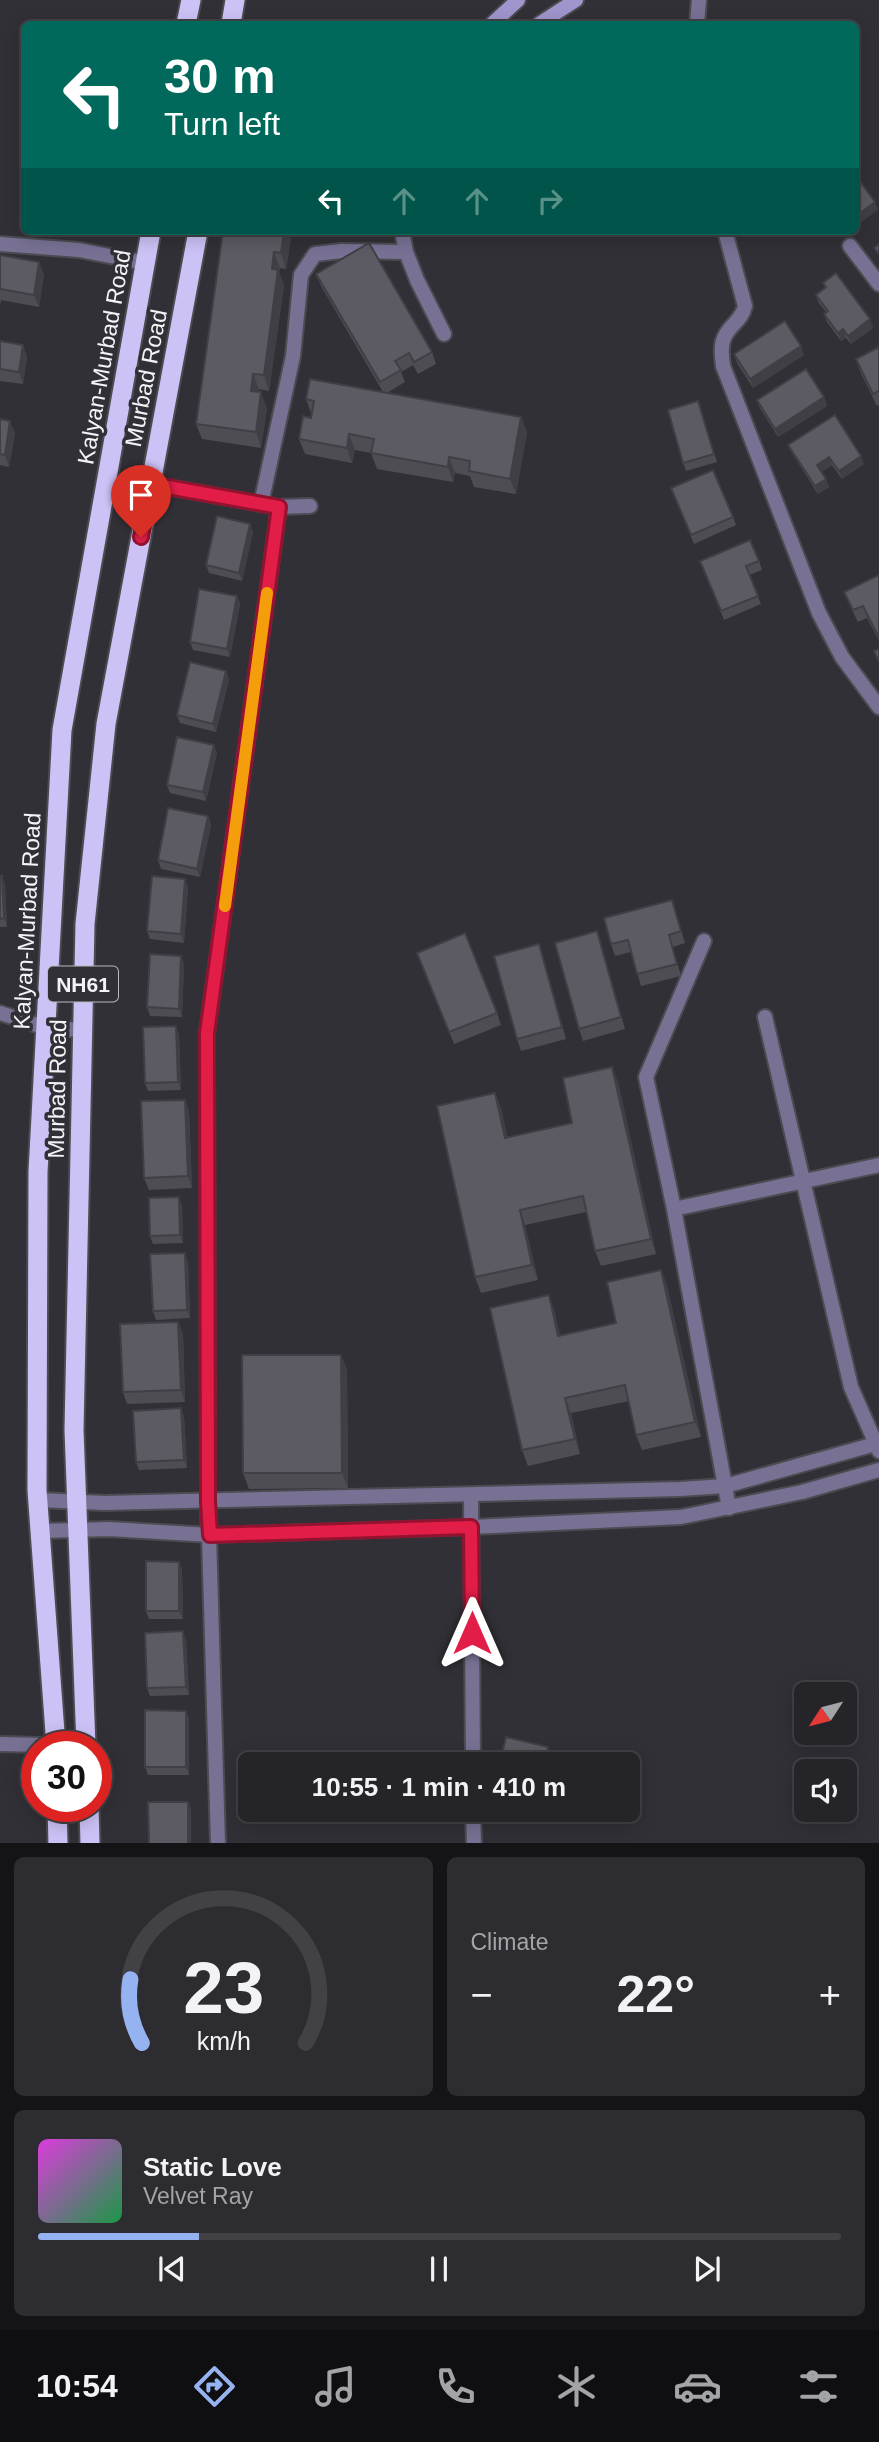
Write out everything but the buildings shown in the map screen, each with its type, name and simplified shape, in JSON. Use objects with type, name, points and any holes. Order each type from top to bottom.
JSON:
[{"type":"highway","points":[[187,21],[191,0]]},
{"type":"highway","points":[[232,21],[235,0]]},
{"type":"highway","name":"Kalyan-Murbad Road","points":[[55,1731],[39,1500],[38,1172],[62,730],[150,235]]},
{"type":"highway","name":"Murbad Road","points":[[85,1731],[74,1430],[85,925],[106,724],[197,235]]},
{"type":"highway","points":[[57,1822],[58,1843]]},
{"type":"highway","points":[[89,1822],[90,1843]]},
{"type":"main road","points":[[495,21],[518,0]]},
{"type":"main road","points":[[544,21],[576,0]]},
{"type":"street","points":[[697,21],[699,0]]},
{"type":"street","points":[[403,235],[417,280],[444,334]]},
{"type":"street","points":[[726,235],[745,306],[743,315],[725,336],[721,349],[723,366],[819,613],[842,657],[879,707]]},
{"type":"street","points":[[0,244],[79,250],[145,263]]},
{"type":"street","points":[[850,246],[879,284]]},
{"type":"street","points":[[261,503],[293,356],[301,275],[314,254],[342,251],[407,252]]},
{"type":"street","points":[[151,484],[279,507],[310,506]]},
{"type":"street","points":[[218,1843],[208,1501],[207,1033],[279,507]]},
{"type":"street","points":[[704,941],[646,1077],[674,1209],[729,1508]]},
{"type":"street","points":[[0,1013],[46,1028],[82,1030]]},
{"type":"street","points":[[39,1500],[208,1501],[680,1489],[725,1486],[878,1446],[851,1387],[765,1017]]},
{"type":"street","points":[[674,1209],[879,1165]]},
{"type":"street","points":[[41,1531],[76,1529],[210,1535],[681,1517],[802,1492],[879,1470]]},
{"type":"street","points":[[471,1494],[473,1752]]},
{"type":"street","points":[[0,1744],[21,1745]]},
{"type":"street","points":[[473,1822],[474,1843]]},
{"type":"slow traffic","points":[[225,906],[267,593]]},
{"type":"route","points":[[141,537],[151,484],[279,507],[207,1033],[210,1535],[471,1527],[472,1633]]}]
